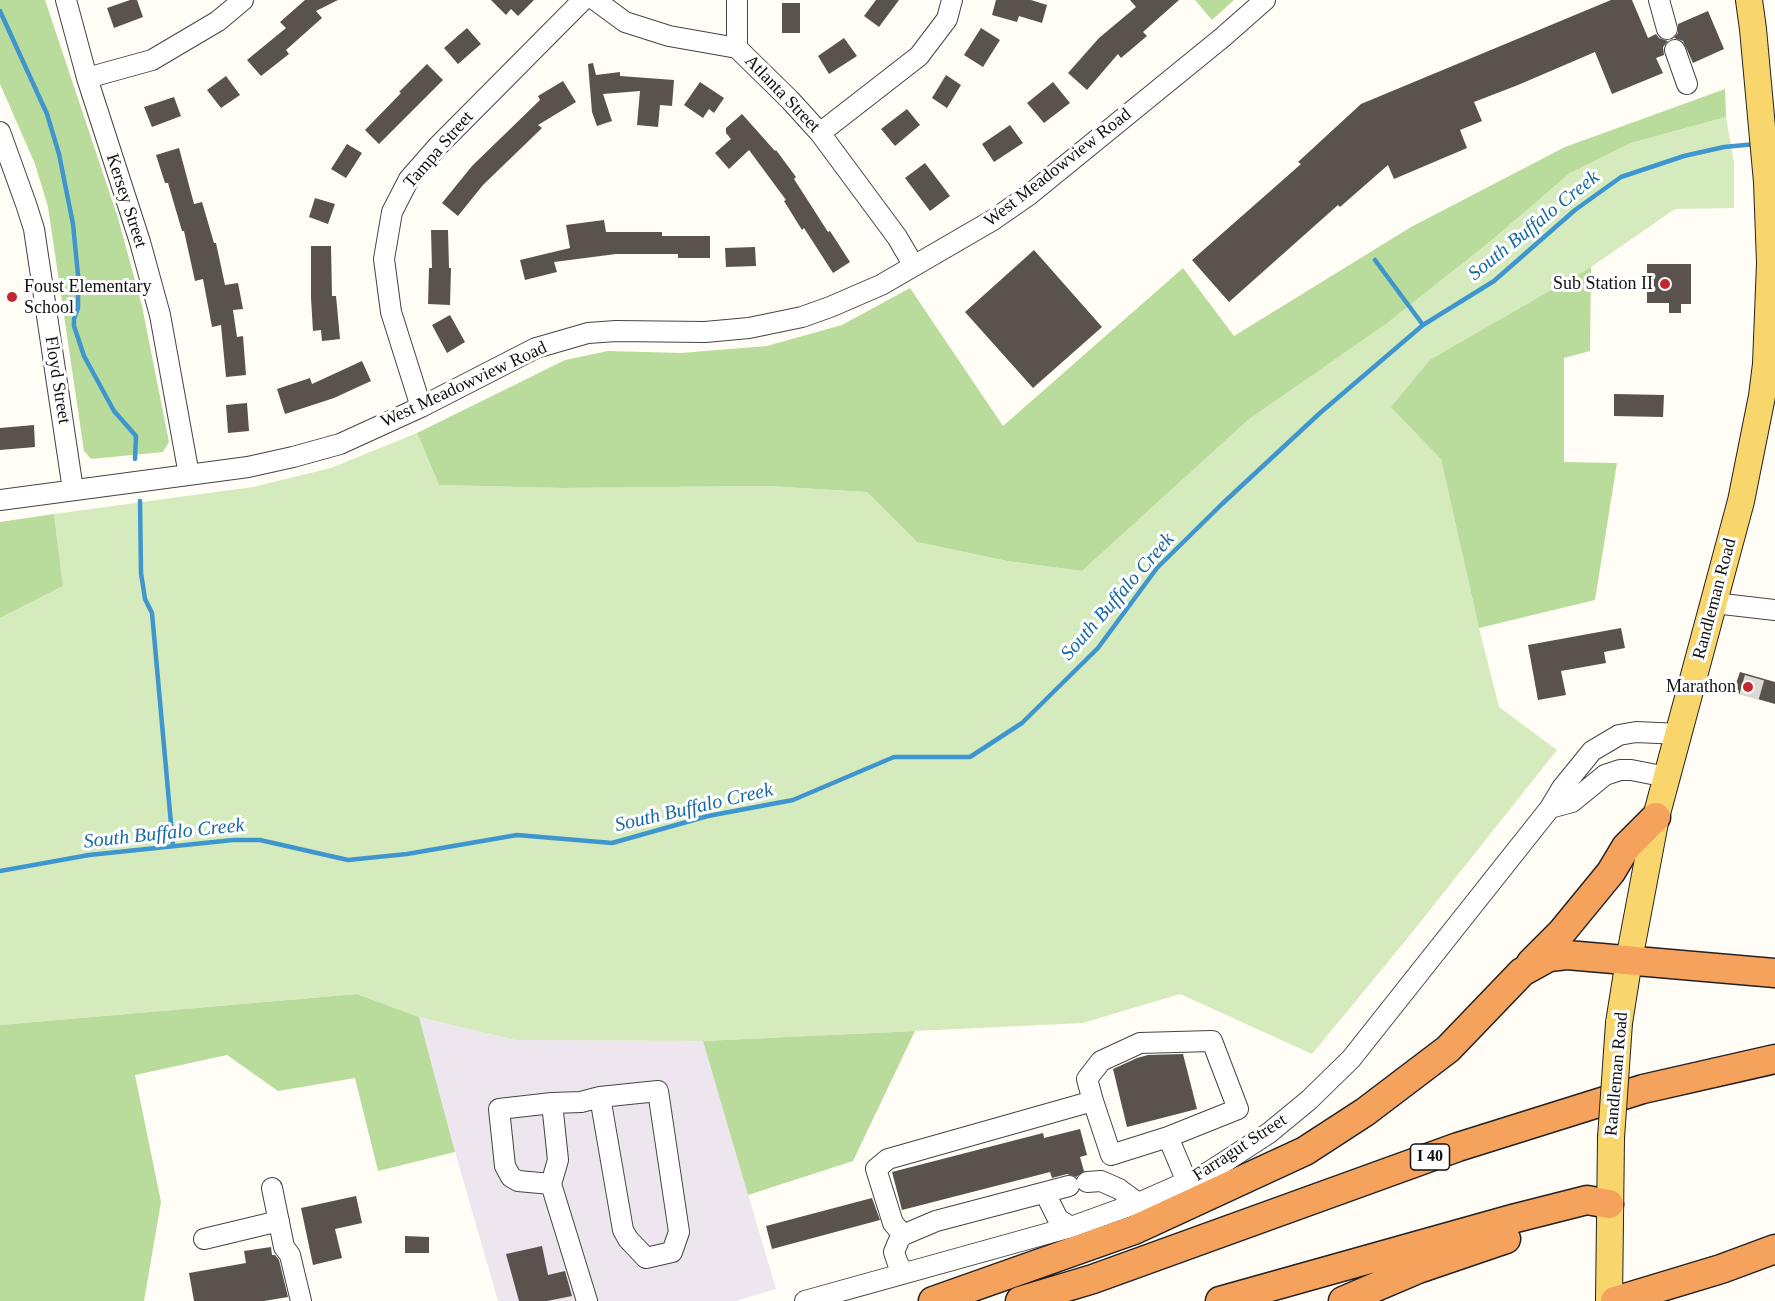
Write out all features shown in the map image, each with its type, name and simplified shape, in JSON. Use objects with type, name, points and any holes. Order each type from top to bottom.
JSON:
[{"type":"highway","points":[[933,1301],[1134,1230],[1305,1150],[1365,1112],[1448,1049],[1561,933],[1611,872],[1626,847],[1656,817]]},
{"type":"highway","points":[[1522,972],[1549,957],[1567,955],[1775,973]]},
{"type":"highway","name":"I 40","points":[[1020,1301],[1093,1279],[1458,1147],[1643,1089],[1775,1059]]},
{"type":"highway","points":[[1220,1301],[1353,1262],[1546,1210],[1587,1200],[1609,1204]]},
{"type":"highway","points":[[1343,1301],[1419,1269],[1506,1239],[1589,1216],[1609,1204]]},
{"type":"highway","points":[[1615,1301],[1721,1269],[1775,1249]]},
{"type":"highway","points":[[1050,1301],[1093,1279]]},
{"type":"main road","name":"Randleman Road","points":[[1609,1301],[1611,1138],[1619,1023],[1629,960],[1656,817],[1768,406],[1766,364],[1770,263],[1766,168],[1749,0]]},
{"type":"street","name":"Kersey Street","points":[[66,0],[87,78],[140,242],[160,315],[189,475]]},
{"type":"street","points":[[87,78],[152,60],[218,21],[243,0]]},
{"type":"street","name":"Tampa Street","points":[[421,407],[391,312],[384,259],[392,212],[409,179],[438,146],[583,0]]},
{"type":"street","name":"Atlanta Street","points":[[595,0],[625,22],[669,36],[737,48],[820,133],[897,237],[914,266]]},
{"type":"street","points":[[737,0],[737,48]]},
{"type":"street","points":[[820,133],[919,56],[947,19],[952,0]]},
{"type":"street","name":"West Meadowview Road","points":[[0,500],[270,462],[340,444],[421,407],[536,348],[588,333],[705,332],[741,329],[771,324],[838,304],[914,266],[993,220],[1029,195],[1265,0]]},
{"type":"street","points":[[1659,0],[1667,29]]},
{"type":"street","points":[[1674,50],[1688,84]]},
{"type":"street","name":"Floyd Street","points":[[0,132],[34,229],[74,490]]},
{"type":"street","points":[[1714,603],[1775,610]]},
{"type":"street","name":"Farragut Street","points":[[805,1301],[1071,1227],[1138,1203],[1209,1172],[1269,1133],[1309,1100],[1352,1059],[1550,808],[1562,788],[1592,751],[1619,735],[1636,732],[1680,734]]},
{"type":"street","points":[[1550,808],[1572,802],[1605,775],[1620,770],[1667,777]]},
{"type":"street","points":[[1212,1041],[1238,1109],[1168,1137],[1111,1155],[1093,1101],[1087,1079],[1101,1061],[1140,1043],[1212,1041]]},
{"type":"street","points":[[551,1184],[530,1184],[511,1178],[505,1166],[499,1109],[581,1102],[600,1097],[658,1091],[679,1232],[672,1252],[646,1258],[622,1230],[600,1097]]},
{"type":"street","points":[[903,1235],[893,1222],[876,1170],[888,1158],[1093,1101]]},
{"type":"street","points":[[552,1103],[558,1160],[551,1184],[587,1301]]},
{"type":"street","points":[[1168,1137],[1186,1182]]},
{"type":"street","points":[[905,1273],[898,1264],[894,1252],[899,1240],[903,1235],[936,1221],[1078,1184],[1101,1181],[1119,1189],[1138,1203]]},
{"type":"street","points":[[272,1188],[284,1247],[290,1255],[301,1301]]},
{"type":"street","points":[[1045,1193],[1058,1219],[1071,1227]]},
{"type":"street","points":[[204,1239],[279,1221]]},
{"type":"shaded area","points":[[419,1017],[515,1040],[703,1041],[776,1289],[736,1301],[498,1301]]},
{"type":"green space","points":[[0,0],[45,0],[118,218],[142,306],[169,442],[163,452],[91,459],[84,451],[48,207],[35,164],[0,84]]},
{"type":"green space","points":[[1195,0],[1234,0],[1212,20]]},
{"type":"green space","points":[[1725,89],[1726,117],[1631,143],[1570,173],[1492,240],[1386,324],[1248,420],[1082,571],[1007,561],[917,542],[867,492],[767,486],[562,488],[439,485],[417,433],[565,360],[608,351],[681,353],[767,346],[842,325],[910,288],[1003,426],[1183,268],[1234,336],[1411,227],[1565,147]]},
{"type":"green space","points":[[1726,117],[1734,163],[1734,208],[1675,209],[1591,267],[1431,359],[1441,459],[1499,707],[1557,750],[1312,1054],[1180,994],[1083,1023],[703,1041],[515,1040],[419,1017],[357,994],[0,1025],[0,618],[63,586],[54,514],[253,487],[331,468],[417,433],[439,485],[562,488],[767,486],[867,492],[917,542],[1007,561],[1082,571],[1248,420],[1386,324],[1492,240],[1570,173],[1631,143]]},
{"type":"green space","points":[[1591,267],[1590,351],[1564,358],[1564,462],[1617,463],[1595,600],[1479,628],[1441,459],[1391,407],[1431,359]]},
{"type":"green space","points":[[54,514],[63,586],[0,618],[0,522]]},
{"type":"green space","points":[[357,994],[419,1017],[455,1152],[378,1171],[355,1078],[278,1091],[227,1055],[135,1075],[161,1202],[144,1301],[0,1301],[0,1025]]},
{"type":"green space","points":[[915,1031],[853,1161],[748,1195],[703,1041]]},
{"type":"building","points":[[130,0],[137,0],[143,17],[114,28],[107,8]]},
{"type":"building","points":[[305,0],[338,0],[316,11],[322,18],[286,50],[289,54],[261,76],[247,60],[286,28],[280,22]]},
{"type":"building","points":[[491,0],[534,0],[518,16],[511,9],[506,15]]},
{"type":"building","points":[[876,0],[899,0],[879,27],[864,16]]},
{"type":"building","points":[[996,0],[1031,0],[1047,5],[1042,23],[1019,16],[1017,22],[992,15]]},
{"type":"building","points":[[1130,0],[1179,0],[1143,32],[1147,36],[1121,58],[1118,54],[1087,90],[1068,73],[1099,38],[1136,7]]},
{"type":"building","points":[[1611,0],[1632,0],[1648,38],[1656,34],[1659,38],[1668,41],[1663,47],[1664,55],[1656,58],[1663,73],[1612,94],[1595,52],[1474,102],[1482,121],[1460,130],[1467,148],[1394,179],[1388,165],[1340,207],[1338,205],[1229,302],[1192,260],[1301,164],[1298,162],[1361,104]]},
{"type":"building","points":[[782,3],[800,3],[800,33],[782,33]]},
{"type":"building","points":[[1708,11],[1724,49],[1693,63],[1683,41],[1674,38],[1678,33],[1678,24]]},
{"type":"building","points":[[467,28],[481,44],[458,64],[444,48]]},
{"type":"building","points":[[981,28],[1000,40],[983,67],[964,55]]},
{"type":"building","points":[[844,38],[857,56],[829,74],[818,56]]},
{"type":"building","points":[[593,63],[596,75],[620,72],[620,76],[674,80],[672,106],[660,105],[658,127],[637,125],[640,91],[603,94],[612,121],[597,126],[592,112],[588,64]]},
{"type":"building","points":[[427,64],[443,80],[379,144],[365,130]]},
{"type":"building","points":[[946,75],[961,85],[947,108],[932,98]]},
{"type":"building","points":[[226,76],[240,95],[221,108],[207,90]]},
{"type":"building","points":[[563,81],[576,102],[538,125],[542,128],[483,185],[458,216],[442,203],[472,166],[540,100],[538,96]]},
{"type":"building","points":[[700,82],[724,98],[714,113],[709,109],[703,118],[684,105]]},
{"type":"building","points":[[1053,82],[1070,103],[1044,123],[1027,103]]},
{"type":"building","points":[[174,97],[181,116],[152,127],[144,107]]},
{"type":"building","points":[[907,109],[920,125],[895,146],[881,129]]},
{"type":"building","points":[[742,114],[776,150],[796,177],[794,179],[850,262],[833,273],[804,228],[802,230],[784,201],[786,200],[749,150],[729,169],[715,153],[731,139],[726,133],[726,128]]},
{"type":"building","points":[[1010,125],[1023,143],[994,162],[982,144]]},
{"type":"building","points":[[347,144],[362,153],[346,178],[331,169]]},
{"type":"building","points":[[179,148],[194,204],[202,202],[214,243],[216,243],[225,285],[238,283],[243,309],[233,310],[237,337],[243,336],[246,375],[226,377],[221,325],[212,327],[203,279],[195,281],[184,231],[182,231],[168,183],[165,183],[156,155]]},
{"type":"building","points":[[925,163],[950,196],[930,211],[905,178]]},
{"type":"building","points":[[315,198],[335,204],[328,224],[309,217]]},
{"type":"building","points":[[604,220],[606,232],[662,232],[662,236],[710,236],[710,258],[678,258],[678,254],[616,254],[554,262],[557,272],[525,280],[520,260],[570,248],[566,225]]},
{"type":"building","points":[[431,230],[448,230],[449,268],[451,268],[450,305],[428,304],[429,268],[432,268]]},
{"type":"building","points":[[311,246],[331,246],[332,296],[336,296],[340,339],[322,341],[321,330],[313,331]]},
{"type":"building","points":[[755,247],[756,266],[726,267],[725,248]]},
{"type":"building","points":[[1034,250],[1102,327],[1033,388],[965,312]]},
{"type":"building","points":[[1647,264],[1691,264],[1691,304],[1681,304],[1681,313],[1669,313],[1669,303],[1647,303]]},
{"type":"building","points":[[450,315],[465,342],[447,353],[432,325]]},
{"type":"building","points":[[362,361],[371,381],[334,398],[285,414],[277,389],[310,378],[312,384]]},
{"type":"building","points":[[1614,394],[1664,395],[1663,417],[1614,416]]},
{"type":"building","points":[[247,403],[249,431],[228,433],[226,405]]},
{"type":"building","points":[[34,425],[35,447],[0,450],[0,428]]},
{"type":"building","points":[[1621,628],[1625,648],[1604,652],[1606,663],[1561,671],[1566,695],[1538,700],[1528,645]]},
{"type":"building","points":[[1740,672],[1775,682],[1775,704],[1733,692]]},
{"type":"building","points":[[1183,1054],[1197,1109],[1127,1127],[1113,1069],[1148,1055]]},
{"type":"building","points":[[1080,1129],[1087,1155],[1080,1157],[1084,1171],[1076,1177],[1067,1174],[1052,1178],[1050,1172],[902,1210],[892,1172],[1043,1133],[1044,1138]]},
{"type":"building","points":[[356,1196],[362,1223],[335,1229],[342,1258],[313,1265],[301,1208]]},
{"type":"building","points":[[872,1198],[880,1220],[772,1249],[766,1226]]},
{"type":"building","points":[[405,1236],[429,1237],[429,1253],[405,1253]]},
{"type":"building","points":[[542,1246],[548,1275],[565,1271],[572,1296],[547,1301],[519,1301],[506,1254]]},
{"type":"building","points":[[271,1247],[272,1255],[279,1260],[288,1297],[264,1301],[194,1301],[189,1273],[246,1263],[244,1251]]},
{"type":"waterway","points":[[0,11],[47,114],[59,154],[73,224],[78,275],[78,308],[74,326],[84,356],[114,411],[136,436],[135,459]]},
{"type":"waterway","name":"South Buffalo Creek","points":[[0,871],[89,855],[233,840],[260,840],[348,860],[407,854],[517,835],[612,843],[708,816],[793,800],[894,757],[970,757],[1022,723],[1098,648],[1157,568],[1320,413],[1423,325],[1494,281],[1575,210],[1621,177],[1684,156],[1724,147],[1756,144]]},
{"type":"waterway","points":[[1375,260],[1423,325]]},
{"type":"waterway","points":[[140,501],[141,573],[145,599],[152,613],[173,846]]},
{"type":"tunnel","points":[[1749,697],[1755,676]]},
{"type":"place","name":"Sub Station II","points":[[1665,284]]},
{"type":"place","name":"Foust Elementary School","points":[[12,297]]},
{"type":"place","name":"Marathon","points":[[1748,687]]}]
